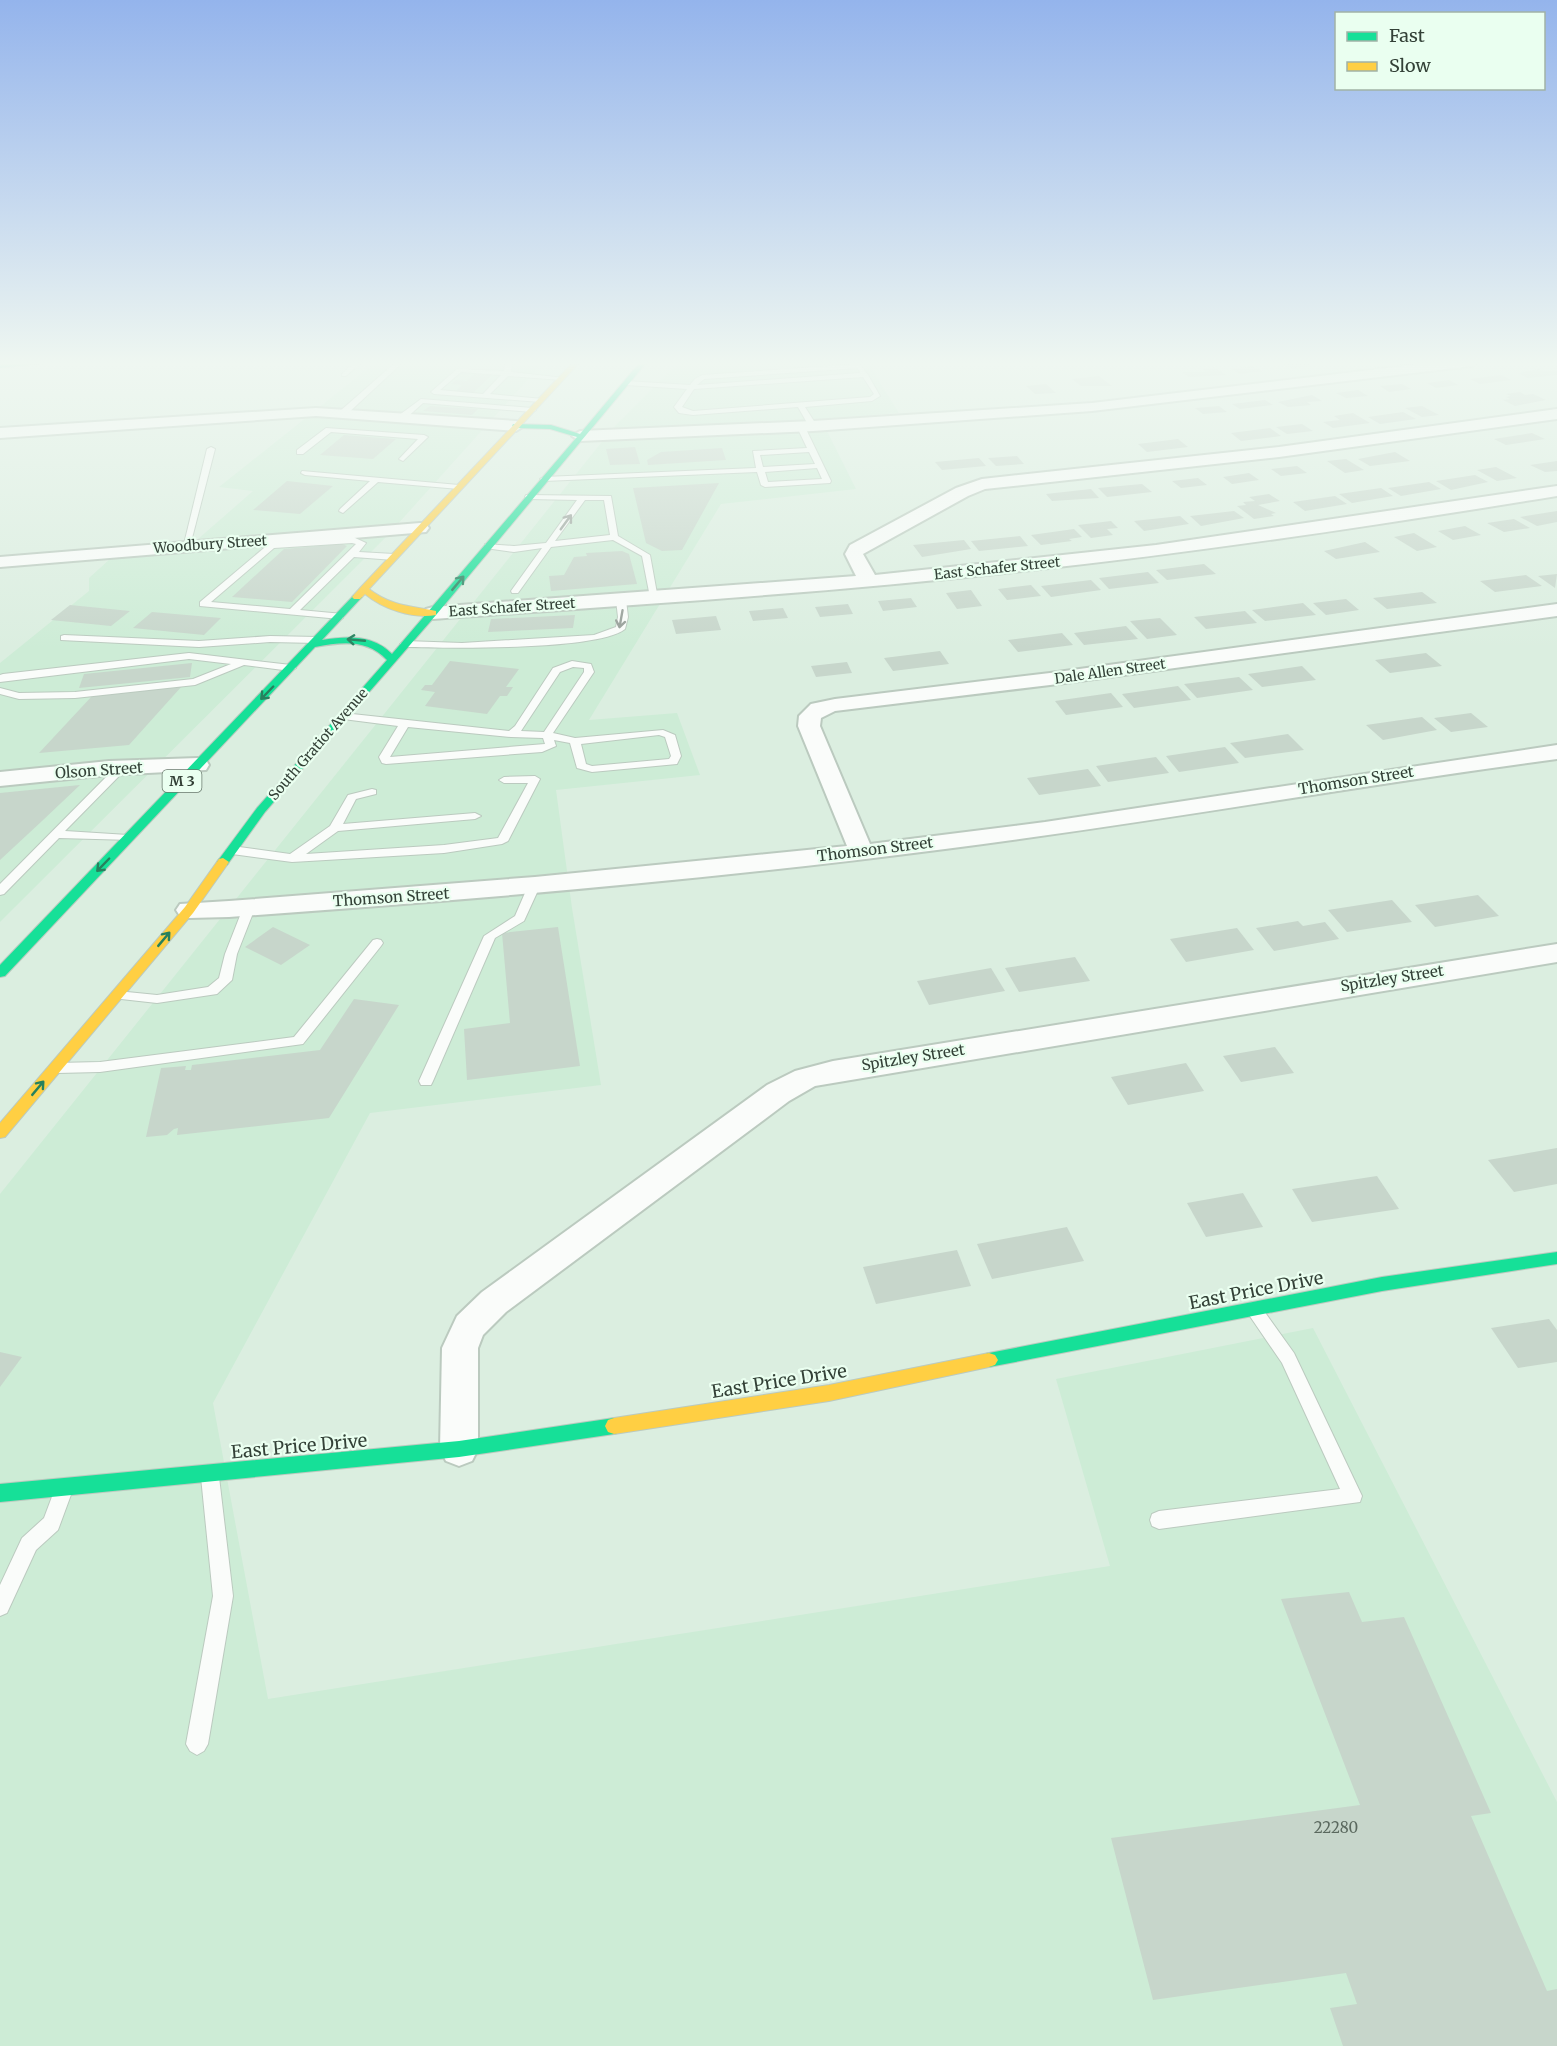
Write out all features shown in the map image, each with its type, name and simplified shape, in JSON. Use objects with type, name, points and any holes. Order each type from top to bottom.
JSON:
[{"type":"main road","name":"M 3","points":[[5,962],[291,668],[487,457]]},
{"type":"main road","name":"South Gratiot Avenue","points":[[0,1133],[189,910],[261,810],[433,613],[562,457]]},
{"type":"main road","points":[[364,589],[383,606],[394,610],[433,613]]},
{"type":"main road","points":[[315,642],[364,640],[387,651],[392,659]]},
{"type":"main road","name":"East Price Drive","points":[[0,1493],[459,1449],[829,1393],[1382,1284],[1557,1258]]},
{"type":"street","points":[[867,581],[855,554],[856,549],[962,492],[982,484],[1225,457]]},
{"type":"street","name":"East Schafer Street","points":[[433,613],[867,581],[1179,548],[1557,491]]},
{"type":"street","name":"Woodbury Street","points":[[0,562],[186,546],[276,543],[354,537],[420,528]]},
{"type":"street","name":"Dale Allen Street","points":[[861,851],[809,726],[810,716],[819,709],[845,703],[1061,677],[1557,610]]},
{"type":"street","name":"Thomson Street","points":[[189,910],[249,908],[534,886],[861,851],[1045,829],[1452,765],[1557,752]]},
{"type":"street","name":"Olson Street","points":[[0,779],[122,767],[198,765]]},
{"type":"street","name":"Spitzley Street","points":[[459,1449],[460,1348],[469,1326],[504,1295],[778,1093],[806,1078],[868,1065],[1557,953]]},
{"type":"lane","points":[[186,546],[209,457]]},
{"type":"lane","points":[[757,457],[765,485],[827,481],[816,457]]},
{"type":"lane","points":[[544,479],[820,466]]},
{"type":"lane","points":[[305,473],[459,487]]},
{"type":"lane","points":[[343,511],[377,479]]},
{"type":"lane","points":[[529,497],[608,498],[614,537]]},
{"type":"lane","points":[[515,591],[582,498]]},
{"type":"lane","points":[[291,612],[362,543],[354,537]]},
{"type":"lane","points":[[488,546],[514,549],[614,537],[646,555],[655,597]]},
{"type":"lane","points":[[276,543],[203,604],[340,616]]},
{"type":"lane","points":[[352,554],[394,557]]},
{"type":"lane","points":[[405,644],[462,646],[595,638],[620,629],[623,617],[621,600]]},
{"type":"lane","points":[[64,638],[199,644],[270,639],[315,642]]},
{"type":"lane","points":[[0,679],[189,656],[291,668]]},
{"type":"lane","points":[[0,691],[19,696],[75,695],[195,682],[244,662]]},
{"type":"lane","points":[[511,734],[519,728],[556,670],[572,664],[588,666],[589,672],[547,735]]},
{"type":"lane","points":[[343,716],[511,734],[547,735],[575,741],[658,732],[670,735],[676,756],[673,762],[592,769],[581,766],[575,741]]},
{"type":"lane","points":[[405,724],[384,757],[386,761],[542,749],[551,746],[547,735]]},
{"type":"lane","points":[[0,891],[122,767]]},
{"type":"lane","points":[[232,850],[292,858],[444,849],[502,841],[535,779],[504,780]]},
{"type":"lane","points":[[292,858],[335,828],[352,797],[372,792]]},
{"type":"lane","points":[[335,828],[475,816]]},
{"type":"lane","points":[[56,834],[128,838]]},
{"type":"lane","points":[[426,1081],[490,936],[520,918],[534,886]]},
{"type":"lane","points":[[117,995],[157,999],[212,991],[225,980],[231,954],[249,908]]},
{"type":"lane","points":[[55,1068],[100,1067],[298,1041],[377,943]]},
{"type":"lane","points":[[1159,1520],[1353,1496],[1288,1358],[1253,1309]]},
{"type":"lane","points":[[197,1744],[223,1596],[209,1472]]},
{"type":"lane","points":[[0,1606],[29,1544],[51,1524],[65,1485]]},
{"type":"shaded area","points":[[256,457],[458,457],[387,536],[0,922],[0,663],[89,591],[89,578],[110,559],[182,553],[253,491],[219,487]]},
{"type":"shaded area","points":[[589,457],[840,457],[856,489],[721,504],[589,720],[677,713],[700,775],[556,790],[572,908],[601,1085],[370,1113],[213,1403],[268,1699],[1110,1566],[1056,1379],[1313,1328],[1557,1802],[1557,2046],[0,2046],[0,1194]]},
{"type":"building","points":[[608,457],[638,457],[640,464],[610,465]]},
{"type":"building","points":[[651,457],[725,457],[726,460],[648,465],[647,460]]},
{"type":"building","points":[[1018,457],[1024,464],[996,466],[988,458]]},
{"type":"building","points":[[1404,457],[1410,461],[1370,466],[1358,459]]},
{"type":"building","points":[[979,458],[986,466],[942,470],[935,462]]},
{"type":"building","points":[[1346,459],[1364,470],[1345,473],[1327,461]]},
{"type":"building","points":[[1557,461],[1557,471],[1545,472],[1530,465]]},
{"type":"building","points":[[1297,466],[1307,473],[1281,476],[1271,469]]},
{"type":"building","points":[[1496,467],[1517,478],[1497,481],[1477,470]]},
{"type":"building","points":[[1249,473],[1259,480],[1232,484],[1223,477]]},
{"type":"building","points":[[1475,475],[1488,482],[1451,490],[1436,481]]},
{"type":"building","points":[[1198,478],[1207,485],[1181,488],[1172,481]]},
{"type":"building","points":[[287,481],[333,486],[300,514],[253,510]]},
{"type":"building","points":[[1429,482],[1441,489],[1401,496],[1388,488]]},
{"type":"building","points":[[719,483],[682,550],[662,551],[646,543],[633,488]]},
{"type":"building","points":[[1142,484],[1152,492],[1107,497],[1098,488]]},
{"type":"building","points":[[1381,488],[1393,496],[1352,503],[1339,494]]},
{"type":"building","points":[[1091,489],[1099,498],[1052,501],[1046,494]]},
{"type":"building","points":[[1269,494],[1280,501],[1258,505],[1276,513],[1271,514],[1274,516],[1254,519],[1237,506],[1246,505],[1243,502],[1255,501],[1249,497]]},
{"type":"building","points":[[1335,496],[1347,504],[1305,511],[1293,502]]},
{"type":"building","points":[[1234,511],[1244,518],[1201,526],[1190,516]]},
{"type":"building","points":[[1557,511],[1557,522],[1537,526],[1520,517]]},
{"type":"building","points":[[1180,516],[1189,524],[1144,531],[1134,521]]},
{"type":"building","points":[[1514,519],[1530,528],[1504,532],[1487,523]]},
{"type":"building","points":[[1111,521],[1118,528],[1107,529],[1113,535],[1091,538],[1078,525]]},
{"type":"building","points":[[1465,526],[1481,535],[1453,540],[1438,531]]},
{"type":"building","points":[[1074,529],[1082,537],[1069,539],[1072,541],[1041,545],[1031,535]]},
{"type":"building","points":[[1414,533],[1437,547],[1417,551],[1394,537]]},
{"type":"building","points":[[1020,536],[1028,546],[979,551],[971,541]]},
{"type":"building","points":[[964,540],[971,549],[922,557],[913,545]]},
{"type":"building","points":[[1365,542],[1380,552],[1336,559],[1324,551]]},
{"type":"building","points":[[342,544],[347,546],[292,602],[232,597],[284,549]]},
{"type":"building","points":[[622,551],[629,554],[637,584],[551,591],[549,576],[564,575],[574,557],[587,556],[586,553]]},
{"type":"building","points":[[1204,564],[1216,574],[1167,580],[1156,570]]},
{"type":"building","points":[[1148,572],[1159,583],[1109,589],[1099,578]]},
{"type":"building","points":[[1557,574],[1555,588],[1538,576]]},
{"type":"building","points":[[1526,575],[1542,586],[1495,592],[1480,581]]},
{"type":"building","points":[[1091,580],[1101,590],[1051,597],[1041,586]]},
{"type":"building","points":[[1031,585],[1041,596],[1007,600],[998,589]]},
{"type":"building","points":[[971,590],[982,606],[957,609],[946,593]]},
{"type":"building","points":[[1422,592],[1437,603],[1387,609],[1373,598]]},
{"type":"building","points":[[911,598],[917,607],[883,611],[878,601]]},
{"type":"building","points":[[1346,599],[1359,610],[1326,615],[1313,603]]},
{"type":"building","points":[[1303,603],[1316,615],[1265,621],[1252,610]]},
{"type":"building","points":[[848,604],[853,614],[820,617],[815,607]]},
{"type":"building","points":[[70,605],[130,611],[111,626],[51,620]]},
{"type":"building","points":[[783,608],[788,618],[753,621],[749,611]]},
{"type":"building","points":[[1245,611],[1257,623],[1206,629],[1194,617]]},
{"type":"building","points":[[152,612],[221,618],[204,635],[133,628]]},
{"type":"building","points":[[575,615],[573,628],[488,632],[491,619]]},
{"type":"building","points":[[716,616],[721,630],[676,634],[672,620]]},
{"type":"building","points":[[1160,618],[1177,635],[1147,639],[1130,621]]},
{"type":"building","points":[[1126,626],[1138,639],[1084,645],[1074,633]]},
{"type":"building","points":[[1062,633],[1073,645],[1018,652],[1008,640]]},
{"type":"building","points":[[940,651],[949,664],[893,671],[884,658]]},
{"type":"building","points":[[1426,653],[1442,666],[1390,673],[1375,660]]},
{"type":"building","points":[[450,661],[519,669],[506,687],[513,687],[507,696],[500,696],[487,714],[425,706],[435,692],[421,690],[425,685],[432,685]]},
{"type":"building","points":[[847,662],[852,673],[816,677],[811,666]]},
{"type":"building","points":[[192,663],[190,677],[79,688],[84,674]]},
{"type":"building","points":[[1302,666],[1316,680],[1262,687],[1248,674]]},
{"type":"building","points":[[1239,677],[1253,690],[1197,698],[1184,684]]},
{"type":"building","points":[[182,686],[129,745],[39,753],[93,695]]},
{"type":"building","points":[[1178,686],[1191,700],[1134,708],[1122,694]]},
{"type":"building","points":[[1111,693],[1123,707],[1066,715],[1055,701]]},
{"type":"building","points":[[1471,713],[1488,727],[1451,732],[1434,718]]},
{"type":"building","points":[[1422,717],[1437,730],[1383,740],[1366,725]]},
{"type":"building","points":[[1288,734],[1304,750],[1245,758],[1230,743]]},
{"type":"building","points":[[1225,747],[1239,763],[1179,772],[1166,756]]},
{"type":"building","points":[[1156,757],[1169,773],[1108,782],[1096,766]]},
{"type":"building","points":[[1088,769],[1101,786],[1039,795],[1027,778]]},
{"type":"building","points":[[80,785],[42,821],[0,860],[0,793]]},
{"type":"building","points":[[1478,895],[1499,916],[1435,927],[1415,905]]},
{"type":"building","points":[[1392,900],[1412,922],[1347,932],[1328,910]]},
{"type":"building","points":[[1298,921],[1303,926],[1325,922],[1339,939],[1274,951],[1256,928]]},
{"type":"building","points":[[273,927],[310,945],[281,965],[245,947]]},
{"type":"building","points":[[558,927],[580,1066],[467,1080],[464,1029],[510,1023],[502,933]]},
{"type":"building","points":[[1237,928],[1254,950],[1186,962],[1170,939]]},
{"type":"building","points":[[1075,957],[1090,981],[1019,992],[1005,968]]},
{"type":"building","points":[[991,968],[1005,991],[929,1005],[917,981]]},
{"type":"building","points":[[354,999],[399,1005],[329,1118],[177,1135],[178,1128],[167,1135],[146,1137],[161,1068],[186,1066],[185,1070],[191,1070],[192,1065],[320,1050]]},
{"type":"building","points":[[1275,1047],[1294,1073],[1241,1082],[1223,1056]]},
{"type":"building","points":[[1186,1063],[1204,1091],[1128,1105],[1111,1077]]},
{"type":"building","points":[[1557,1148],[1557,1184],[1514,1192],[1488,1160]]},
{"type":"building","points":[[1377,1176],[1399,1209],[1312,1222],[1292,1189]]},
{"type":"building","points":[[1243,1193],[1263,1227],[1206,1237],[1187,1203]]},
{"type":"building","points":[[1067,1227],[1084,1261],[992,1279],[977,1244]]},
{"type":"building","points":[[957,1250],[971,1286],[876,1304],[863,1267]]},
{"type":"building","points":[[1549,1319],[1557,1330],[1557,1362],[1518,1368],[1491,1328]]},
{"type":"building","points":[[0,1352],[22,1357],[0,1387]]},
{"type":"building","points":[[1349,1592],[1362,1622],[1404,1617],[1491,1813],[1471,1816],[1547,1991],[1557,1989],[1557,2046],[1343,2046],[1330,2008],[1357,2004],[1346,1973],[1153,2000],[1111,1838],[1360,1805],[1281,1599]]},
{"type":"traffic: fast","points":[[223,862],[261,810],[433,613],[564,457]]},
{"type":"traffic: fast","points":[[0,973],[357,597]]},
{"type":"traffic: fast","points":[[314,644],[356,640],[375,645],[392,659]]},
{"type":"traffic: fast","points":[[989,1360],[1382,1284],[1557,1258]]},
{"type":"traffic: fast","points":[[0,1493],[459,1449],[614,1426]]},
{"type":"traffic: slow","points":[[357,597],[488,457]]},
{"type":"traffic: slow","points":[[364,589],[380,601],[396,608],[433,613]]},
{"type":"traffic: slow","points":[[0,1133],[189,910],[223,862]]},
{"type":"traffic: slow","points":[[614,1426],[829,1393],[989,1360]]}]
